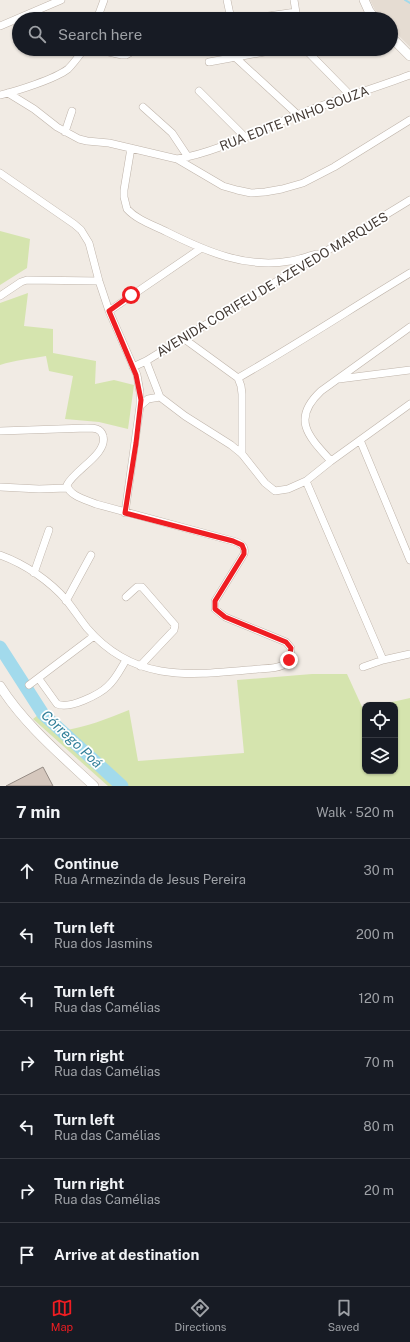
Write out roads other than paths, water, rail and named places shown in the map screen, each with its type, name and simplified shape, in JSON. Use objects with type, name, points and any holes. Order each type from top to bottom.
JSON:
[{"type":"street","points":[[33,12],[61,0]]},
{"type":"street","points":[[100,12],[104,0]]},
{"type":"street","points":[[227,0],[230,12]]},
{"type":"street","points":[[294,0],[296,12]]},
{"type":"street","points":[[364,0],[370,12]]},
{"type":"street","points":[[0,26],[12,21]]},
{"type":"street","points":[[398,44],[410,56]]},
{"type":"street","points":[[0,96],[67,70],[79,56]]},
{"type":"street","points":[[209,62],[246,56]]},
{"type":"street","points":[[312,56],[351,96]]},
{"type":"street","points":[[236,58],[298,115]]},
{"type":"street","name":"RUA EDITE PINHO SOUZA","points":[[177,159],[188,157],[245,137],[298,115],[410,75]]},
{"type":"street","points":[[199,91],[245,137]]},
{"type":"street","points":[[8,93],[34,109],[65,132],[86,141],[109,143],[177,159],[223,186],[252,193],[276,190],[303,183],[334,167],[410,120]]},
{"type":"street","points":[[143,107],[172,133],[188,157]]},
{"type":"street","points":[[65,132],[72,112]]},
{"type":"street","points":[[131,148],[124,197],[127,209],[140,218],[200,249],[234,259],[261,263],[291,261],[327,251]]},
{"type":"street","points":[[0,173],[81,230],[89,243],[109,311],[139,383],[140,406],[125,513]]},
{"type":"street","name":"AVENIDA CORIFEU DE AZEVEDO MARQUES","points":[[133,367],[146,361],[410,200]]},
{"type":"street","points":[[109,311],[200,249]]},
{"type":"street","points":[[238,378],[294,346],[355,306],[410,273]]},
{"type":"street","points":[[0,296],[21,282],[27,280],[99,281]]},
{"type":"street","points":[[330,461],[307,432],[305,425],[305,414],[311,400],[321,391],[410,327]]},
{"type":"street","points":[[183,338],[238,378],[242,394],[242,454]]},
{"type":"street","points":[[146,361],[160,397],[185,416],[242,454],[265,483],[276,491],[288,489],[306,481],[330,461],[410,404]]},
{"type":"street","points":[[338,379],[410,370]]},
{"type":"street","points":[[140,406],[148,399],[160,397]]},
{"type":"street","points":[[0,431],[87,428],[98,429],[101,431],[103,441],[101,448],[71,478],[67,488]]},
{"type":"street","points":[[360,440],[410,560]]},
{"type":"street","points":[[306,481],[383,660]]},
{"type":"street","points":[[0,488],[67,488],[77,496],[96,504],[233,541],[242,545],[244,554],[215,601],[215,609],[225,617],[281,639],[290,645],[290,656],[287,663],[279,667],[198,673],[171,673],[155,671],[140,666],[126,660],[109,649],[94,636],[66,601],[48,584],[34,573],[7,557],[0,555]]},
{"type":"street","points":[[34,573],[49,530]]},
{"type":"street","points":[[66,601],[91,555]]},
{"type":"street","points":[[126,598],[137,587],[142,588],[175,624],[174,630],[140,666]]},
{"type":"street","points":[[29,685],[39,679],[94,636]]},
{"type":"street","points":[[363,667],[383,660],[410,654]]},
{"type":"street","points":[[39,679],[58,704],[66,706],[93,696],[103,690],[113,680],[126,660]]},
{"type":"street","points":[[0,686],[14,706],[52,747],[94,786]]},
{"type":"waterway","points":[[405,0],[410,3]]},
{"type":"waterway","name":"Córrego Poá","points":[[0,647],[43,714],[122,786]]}]
